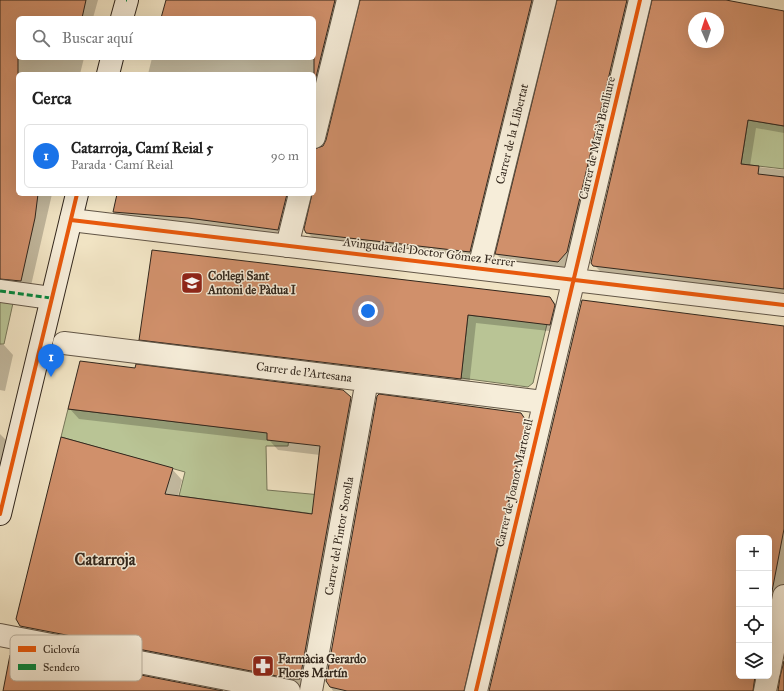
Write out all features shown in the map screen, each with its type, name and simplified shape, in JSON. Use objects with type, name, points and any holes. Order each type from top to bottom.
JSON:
[{"type":"street","points":[[122,16],[126,0]]},
{"type":"street","points":[[316,129],[348,0]]},
{"type":"street","name":"Carrer de la Llibertat","points":[[479,268],[545,0]]},
{"type":"street","name":"Carrer de Marià Benlliure","points":[[574,280],[640,0]]},
{"type":"street","points":[[108,72],[112,60]]},
{"type":"street","points":[[0,514],[5,474],[76,196]]},
{"type":"street","points":[[287,246],[300,196]]},
{"type":"street","name":"Avinguda del Doctor Gómez Ferrer","points":[[70,220],[784,305]]},
{"type":"street","name":"Carrer de Joanot Martorell","points":[[476,691],[543,402],[574,280]]},
{"type":"street","points":[[0,291],[51,298]]},
{"type":"street","name":"Carrer de l'Artesana","points":[[64,342],[543,402]]},
{"type":"street","name":"Carrer del Pintor Sorolla","points":[[311,691],[367,380]]},
{"type":"street","points":[[772,657],[784,596]]},
{"type":"street","points":[[0,635],[10,637]]},
{"type":"street","points":[[142,663],[289,691]]},
{"type":"street","points":[[765,691],[767,679]]},
{"type":"green space","points":[[748,120],[784,126],[784,169],[741,164]]},
{"type":"green space","points":[[0,301],[13,303],[4,344],[0,344]]},
{"type":"green space","points":[[468,315],[547,324],[533,383],[528,387],[461,378]]},
{"type":"green space","points":[[295,387],[288,446],[266,446],[267,490],[332,496],[329,516],[179,496],[185,472],[61,437],[68,409],[270,433]]},
{"type":"building","points":[[0,0],[86,0],[82,16],[16,16],[16,60],[18,60],[18,72],[16,72],[16,196],[38,196],[35,218],[21,281],[0,279]]},
{"type":"building","points":[[166,0],[335,0],[316,77],[316,72],[314,72],[314,60],[316,60],[316,16],[162,16]]},
{"type":"building","points":[[360,0],[532,0],[470,252],[306,233],[304,229],[312,196],[316,196],[316,148],[323,146],[326,140]]},
{"type":"building","points":[[557,0],[627,0],[567,252],[558,262],[495,254]]},
{"type":"building","points":[[652,0],[726,0],[784,11],[784,126],[748,120],[741,164],[759,166],[758,174],[784,177],[784,289],[593,266],[591,263]]},
{"type":"building","points":[[117,196],[286,196],[278,230],[188,218],[113,212]]},
{"type":"building","points":[[152,250],[550,297],[555,305],[550,325],[468,315],[461,379],[139,340]]},
{"type":"building","points":[[582,300],[784,326],[784,529],[772,591],[772,535],[736,535],[736,679],[755,679],[753,691],[489,691]]},
{"type":"building","points":[[80,361],[135,368],[136,364],[343,390],[351,397],[300,679],[292,679],[142,650],[142,635],[66,635],[20,626],[16,619],[61,437],[173,468],[165,494],[312,514],[320,446],[267,440],[267,433],[68,409]]},
{"type":"building","points":[[379,394],[521,413],[527,422],[464,691],[347,691],[330,687],[326,681],[377,396]]},
{"type":"building","points":[[10,655],[10,681],[142,681],[142,675],[223,691],[3,691]]},
{"type":"building","points":[[784,661],[784,691],[778,691],[780,677]]},
{"type":"marked path","points":[[0,291],[51,298]]},
{"type":"cycle path","points":[[476,691],[640,0]]},
{"type":"cycle path","points":[[0,514],[77,196]]},
{"type":"cycle path","points":[[71,220],[784,305]]},
{"type":"place","name":"Col·legi Sant Antoni de Pàdua I","points":[[192,283]]},
{"type":"place","name":"Catarroja, Camí Reial 5","points":[[51,377]]},
{"type":"place","name":"Farmàcia Gerardo Flores Martín","points":[[263,666]]},
{"type":"district","name":"Catarroja","points":[[105,559]]}]
